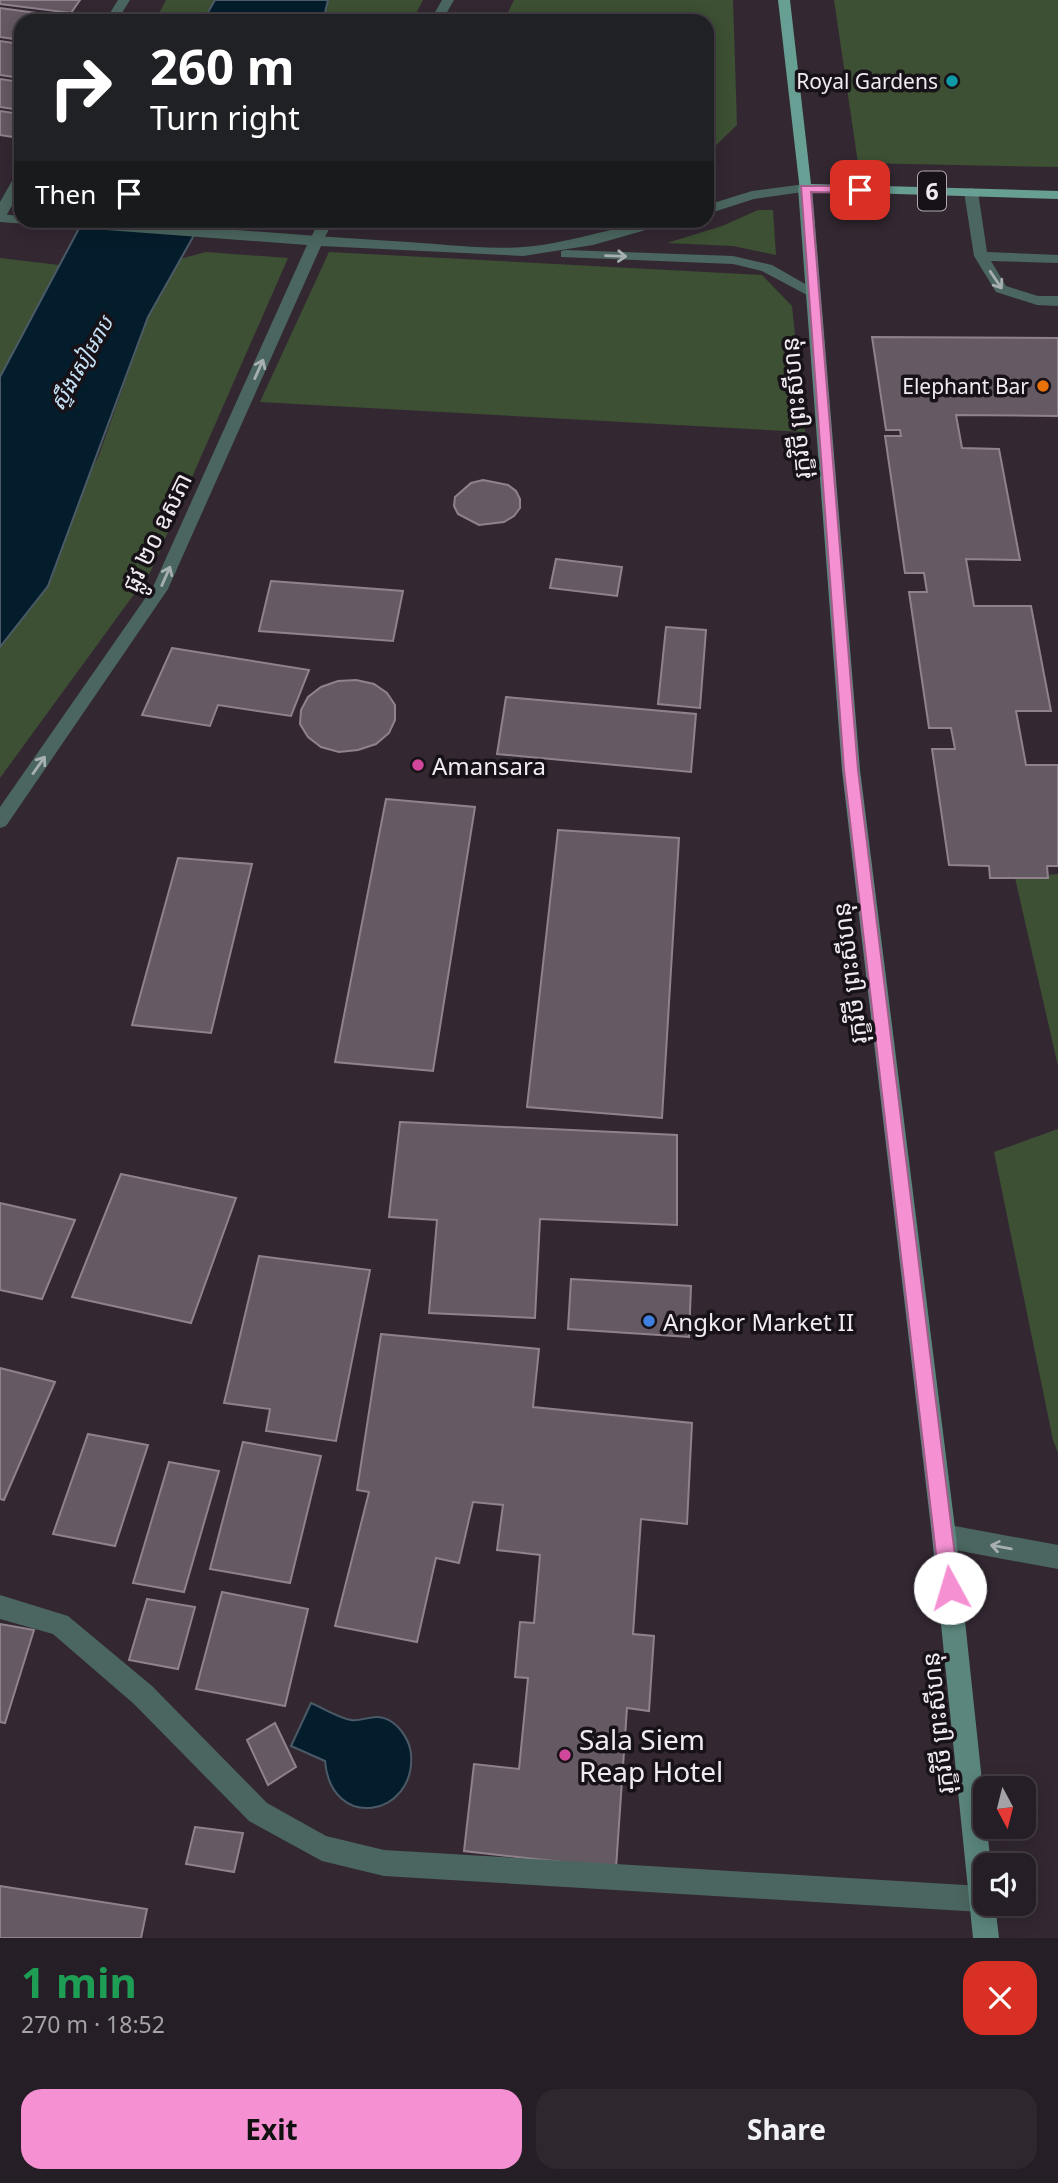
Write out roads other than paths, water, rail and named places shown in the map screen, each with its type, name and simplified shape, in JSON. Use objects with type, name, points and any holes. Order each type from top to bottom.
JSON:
[{"type":"main road","name":"រុក្ខវិថី ព្រះសីហនុ","points":[[784,0],[805,188],[851,770],[944,1536],[976,1853]]},
{"type":"main road","name":"6","points":[[805,188],[1058,195]]},
{"type":"main road","name":"រុក្ខវិថី ព្រះសីហនុ","points":[[983,1916],[986,1938]]},
{"type":"street","points":[[714,208],[752,195],[805,188]]},
{"type":"street","points":[[0,216],[14,190]]},
{"type":"street","points":[[971,192],[981,256],[1001,289],[1037,300],[1058,301]]},
{"type":"street","points":[[133,228],[316,241],[733,260],[767,268],[812,292]]},
{"type":"street","name":"ផ្លូវ ២០ ឧសភា","points":[[0,821],[160,589],[323,228]]},
{"type":"street","points":[[523,252],[593,241],[643,228]]},
{"type":"street","points":[[981,256],[1058,259]]},
{"type":"street","points":[[944,1536],[1058,1557]]},
{"type":"street","points":[[0,1607],[60,1624],[143,1695],[258,1812],[323,1849],[384,1863],[973,1899]]},
{"type":"water","points":[[215,0],[328,0],[325,14],[207,14]]},
{"type":"water","name":"ស្ទឹងសៀមរាប","points":[[79,228],[198,228],[148,317],[48,586],[0,647],[0,377]]},
{"type":"water","points":[[311,1703],[346,1719],[380,1717],[396,1725],[407,1740],[411,1754],[409,1775],[401,1792],[388,1803],[372,1808],[356,1807],[342,1799],[331,1784],[325,1761],[291,1746]]},
{"type":"place","name":"Royal Gardens","points":[[952,81]]},
{"type":"place","name":"Elephant Bar","points":[[1043,386]]},
{"type":"place","name":"Amansara","points":[[418,765]]},
{"type":"place","name":"Angkor Market II","points":[[649,1321]]},
{"type":"place","name":"Sala Siem Reap Hotel","points":[[565,1755]]}]
